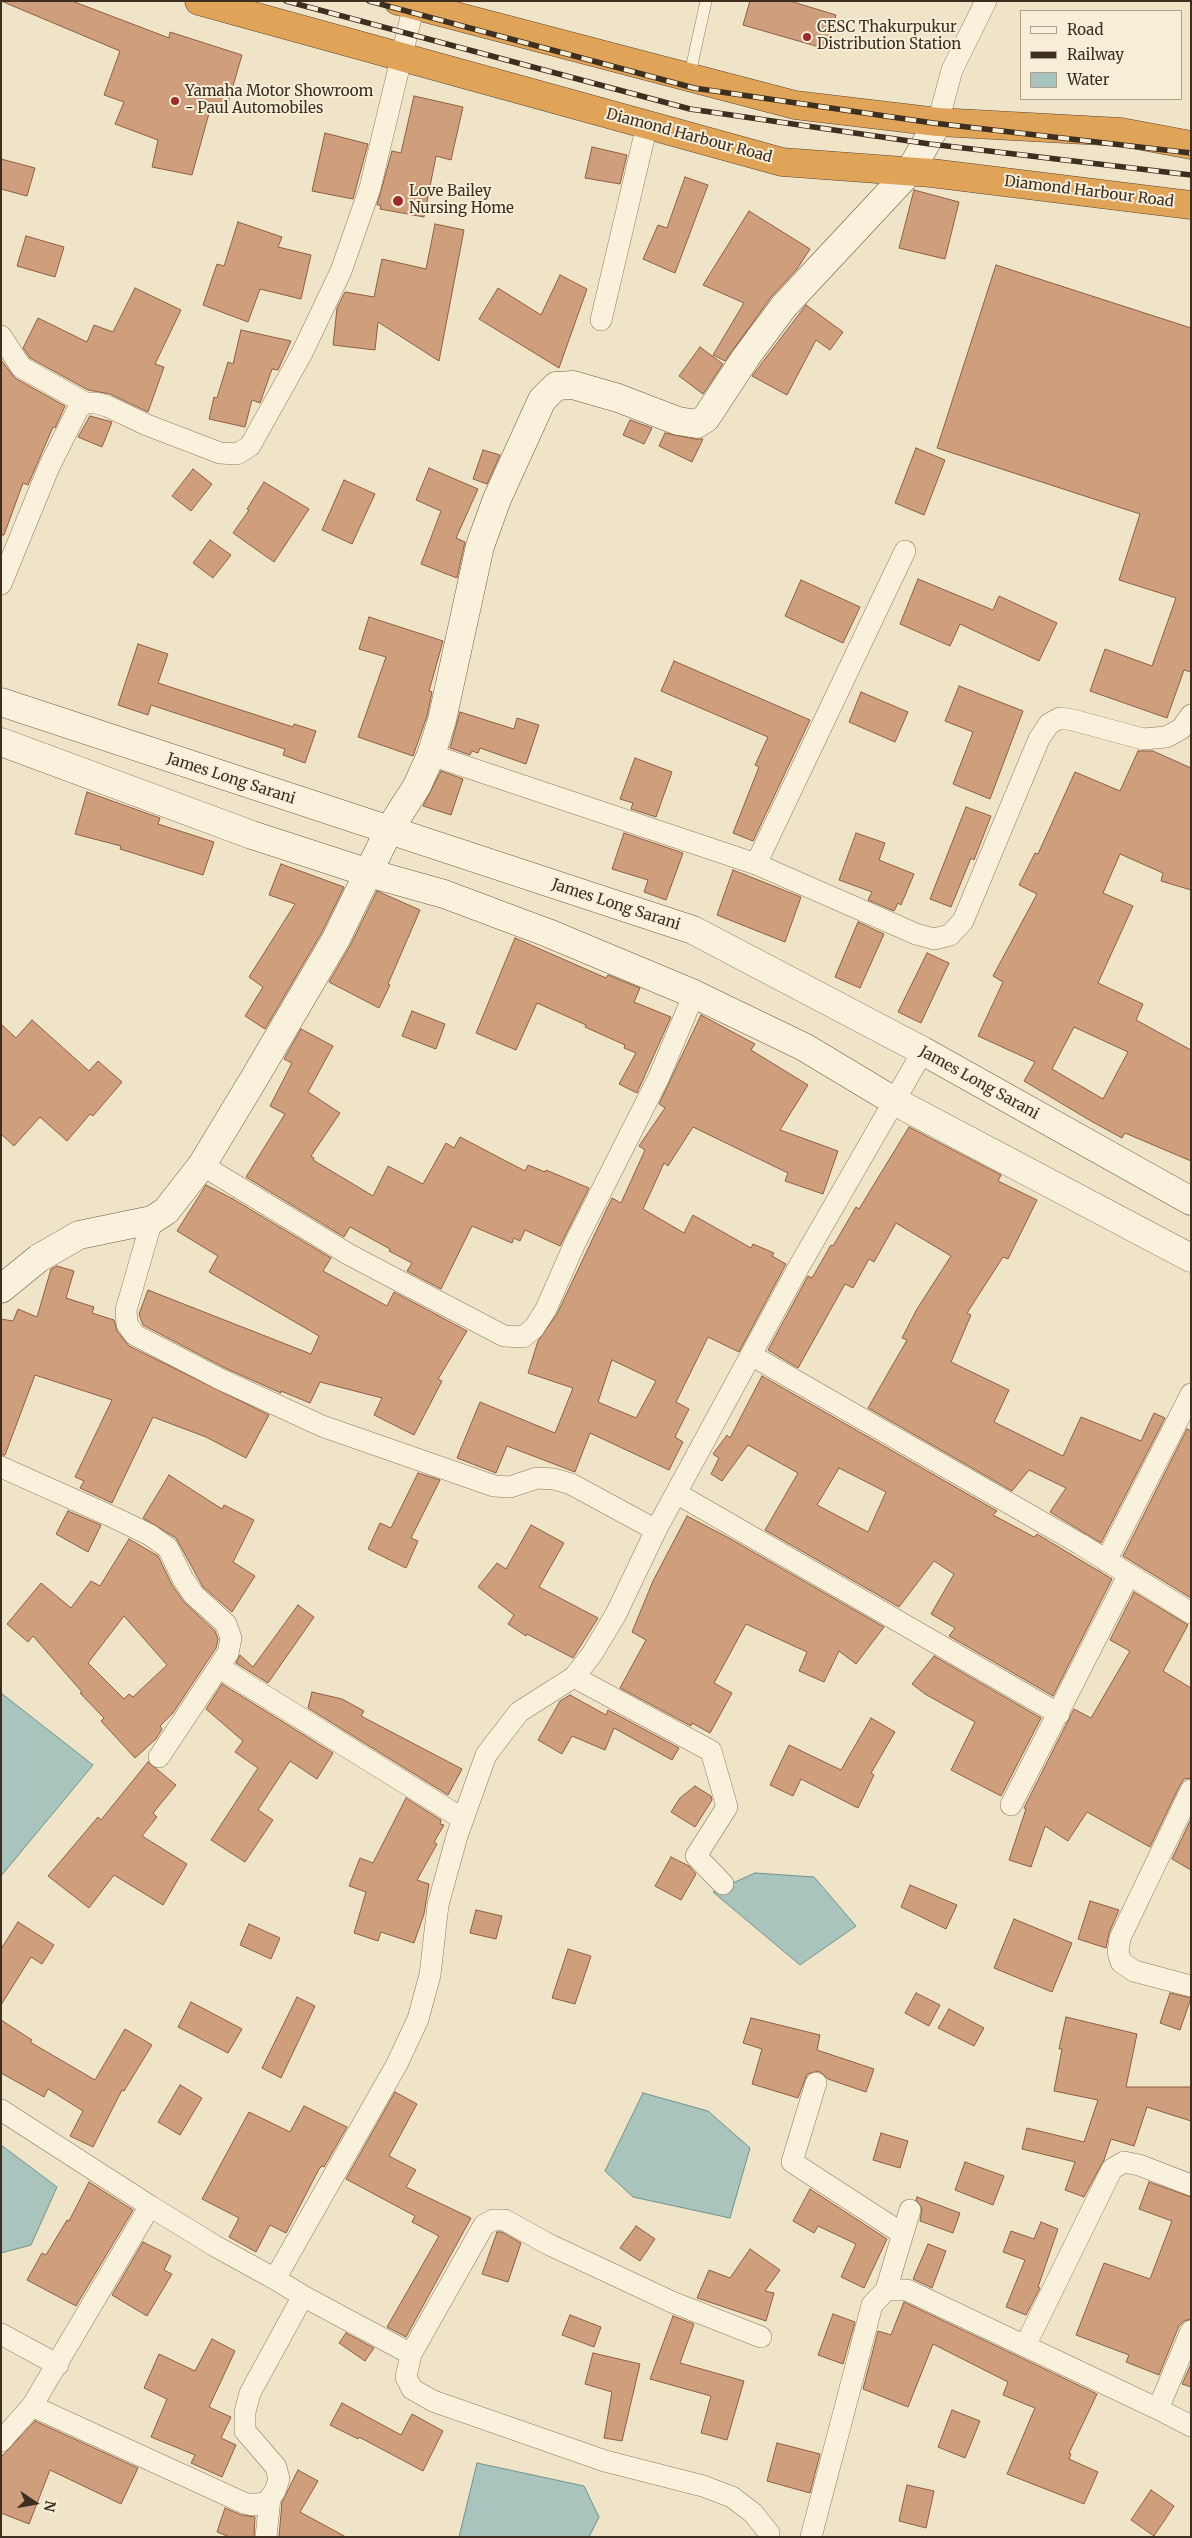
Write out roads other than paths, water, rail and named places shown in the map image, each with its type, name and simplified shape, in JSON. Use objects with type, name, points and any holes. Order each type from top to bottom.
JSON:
[{"type":"highway","name":"Diamond Harbour Road","points":[[199,1],[782,162],[910,171],[1191,205]]},
{"type":"highway","points":[[406,3],[795,105],[938,122],[1121,132],[1191,145]]},
{"type":"main road","points":[[1,1289],[39,1258],[79,1235],[152,1220],[166,1211],[202,1165],[336,939],[389,830],[417,786],[431,755],[442,720],[480,546],[497,499],[542,400],[556,386],[573,385],[618,398],[678,421],[698,424],[714,409],[746,357],[784,306],[910,171],[938,122]]},
{"type":"main road","name":"James Long Sarani","points":[[1,702],[693,930],[923,1051],[1191,1201]]},
{"type":"main road","points":[[1,742],[252,835],[369,873],[444,894],[548,933],[694,994],[804,1046],[894,1101],[1191,1258]]},
{"type":"street","points":[[938,122],[952,70],[986,1]]},
{"type":"street","points":[[1,336],[21,367],[85,403],[108,406],[147,425],[220,453],[237,454],[250,446],[302,354],[341,271],[370,188],[401,57],[406,3]]},
{"type":"street","points":[[601,320],[647,125]]},
{"type":"street","points":[[1,584],[48,468],[78,409],[85,403]]},
{"type":"street","points":[[756,864],[905,551]]},
{"type":"street","points":[[431,755],[756,864],[916,934],[934,939],[950,935],[963,921],[1039,739],[1048,724],[1060,718],[1143,739],[1166,738],[1180,728],[1191,715]]},
{"type":"street","points":[[202,1165],[348,1254],[504,1336],[522,1337],[534,1328],[546,1309],[580,1234],[659,1077],[694,994]]},
{"type":"street","points":[[276,2279],[397,2064],[418,2019],[430,1975],[438,1904],[463,1819],[486,1755],[519,1712],[574,1677],[592,1654],[616,1614],[656,1530],[830,1210],[923,1051]]},
{"type":"street","points":[[152,1220],[126,1310],[127,1324],[135,1335],[220,1379],[322,1426],[494,1486],[510,1487],[537,1478],[554,1479],[571,1484],[656,1530]]},
{"type":"street","points":[[751,1355],[1080,1544],[1128,1576],[1191,1613]]},
{"type":"street","points":[[1106,1561],[1191,1394]]},
{"type":"street","points":[[1,1467],[116,1518],[168,1548],[183,1579],[194,1594],[226,1624],[230,1638],[228,1653],[220,1668],[159,1757]]},
{"type":"street","points":[[676,1493],[1059,1714]]},
{"type":"street","points":[[1010,1805],[1059,1714],[1128,1576]]},
{"type":"street","points":[[220,1668],[463,1819]]},
{"type":"street","points":[[574,1677],[711,1750],[727,1807],[696,1856],[723,1884]]},
{"type":"street","points":[[1191,1790],[1120,1938],[1118,1952],[1121,1962],[1134,1971],[1191,1986]]},
{"type":"street","points":[[816,2084],[792,2162],[902,2234]]},
{"type":"street","points":[[1,2110],[216,2246],[303,2296],[411,2354]]},
{"type":"street","points":[[1025,2346],[1112,2169],[1124,2162],[1132,2163],[1191,2185]]},
{"type":"street","points":[[1,2442],[32,2406],[58,2365],[150,2206]]},
{"type":"street","points":[[811,2537],[872,2305],[886,2290],[910,2210]]},
{"type":"street","points":[[761,2337],[672,2302],[557,2248],[504,2220],[493,2220],[484,2225],[411,2354],[406,2377],[412,2389],[433,2402],[605,2461],[703,2486],[732,2497],[753,2513],[773,2536]]},
{"type":"street","points":[[886,2290],[906,2290],[1191,2426]]},
{"type":"street","points":[[32,2406],[244,2503],[253,2505],[267,2502],[275,2491],[279,2479],[276,2467],[245,2431],[245,2412],[250,2393],[303,2296]]},
{"type":"street","points":[[1158,2409],[1191,2331]]},
{"type":"street","points":[[1,2334],[58,2365]]},
{"type":"street","points":[[266,2537],[270,2498]]},
{"type":"lane","points":[[689,78],[706,1]]},
{"type":"water","points":[[1,1693],[93,1765],[1,1876]]},
{"type":"water","points":[[755,1873],[814,1877],[856,1926],[800,1965],[713,1892]]},
{"type":"water","points":[[643,2093],[708,2111],[750,2148],[730,2218],[633,2197],[605,2171]]},
{"type":"water","points":[[1,2145],[57,2187],[31,2245],[1,2253]]},
{"type":"water","points":[[477,2463],[584,2486],[599,2517],[589,2537],[459,2537]]},
{"type":"railway","points":[[286,1],[690,109],[930,144],[1191,175]]},
{"type":"railway","points":[[369,1],[694,88],[933,123],[1191,153]]},
{"type":"place","name":"CESC Thakurpukur Distribution Station","points":[[807,37]]},
{"type":"place","name":"Yamaha Motor Showroom - Paul Automobiles","points":[[175,101]]},
{"type":"place","name":"Love Bailey Nursing Home","points":[[398,201]]}]
